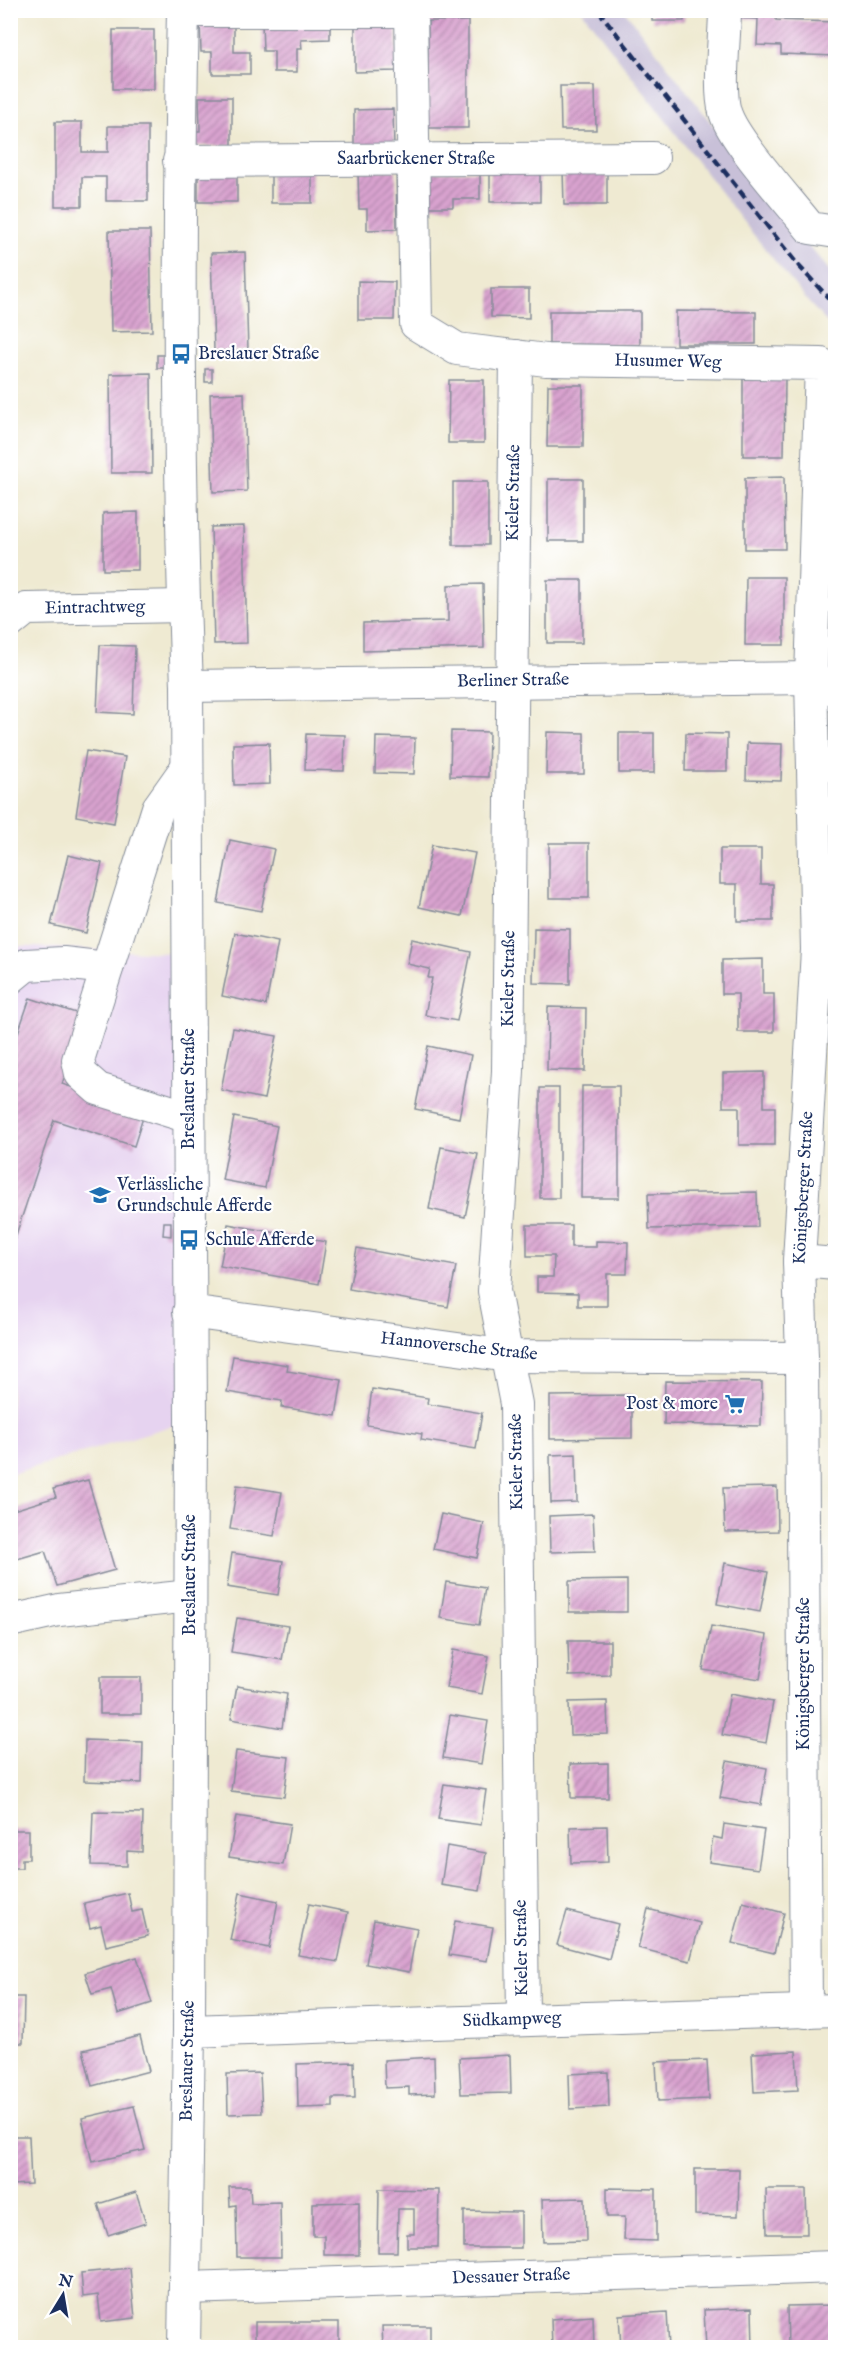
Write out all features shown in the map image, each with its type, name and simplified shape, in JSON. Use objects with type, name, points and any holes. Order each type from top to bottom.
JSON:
[{"type":"street","points":[[725,10],[725,111],[743,142],[823,230]]},
{"type":"street","points":[[183,11],[411,11],[416,324],[457,349],[516,356]]},
{"type":"street","name":"Breslauer Straße","points":[[183,11],[179,161],[184,606],[188,686],[190,1596],[189,2031],[184,2348]]},
{"type":"street","name":"Saarbrückener Straße","points":[[179,161],[653,158]]},
{"type":"street","name":"Husumer Weg","points":[[516,356],[546,360],[821,364]]},
{"type":"street","name":"Kieler Straße","points":[[516,356],[508,1071],[494,1291],[516,1404],[523,2020]]},
{"type":"street","name":"Königsberger Straße","points":[[821,364],[823,684],[816,951],[799,1261],[821,2011]]},
{"type":"street","name":"Eintrachtweg","points":[[16,613],[184,606]]},
{"type":"street","name":"Berliner Straße","points":[[188,686],[512,681],[823,684]]},
{"type":"street","points":[[187,767],[158,808],[78,1060],[81,1074],[98,1089],[189,1117]]},
{"type":"street","points":[[10,978],[26,965],[63,963],[107,968]]},
{"type":"street","points":[[799,1261],[836,1264]]},
{"type":"street","name":"Hannoversche Straße","points":[[189,1312],[508,1356],[802,1358]]},
{"type":"street","points":[[10,1621],[58,1610],[190,1596]]},
{"type":"street","name":"Südkampweg","points":[[189,2031],[821,2011]]},
{"type":"street","name":"Dessauer Straße","points":[[186,2288],[836,2266]]},
{"type":"shaded area","points":[[582,11],[625,11],[776,207],[835,277],[835,331],[809,303],[744,223]]},
{"type":"shaded area","name":"Verlässliche Grundschule Afferde","points":[[11,946],[190,954],[191,1420],[11,1474]]},
{"type":"building","points":[[652,10],[685,10],[684,21],[652,21]]},
{"type":"building","points":[[730,10],[776,10],[776,20],[836,22],[836,56],[781,54],[781,46],[757,45],[758,19],[729,18]]},
{"type":"building","points":[[234,20],[234,52],[250,52],[250,74],[212,74],[212,52],[201,52],[200,21]]},
{"type":"building","points":[[330,21],[330,39],[301,40],[302,49],[297,49],[297,72],[274,72],[274,51],[263,51],[262,22]]},
{"type":"building","points":[[428,21],[468,21],[468,128],[428,128]]},
{"type":"building","points":[[396,22],[397,71],[355,72],[355,23]]},
{"type":"building","points":[[113,30],[154,30],[154,89],[113,89]]},
{"type":"building","points":[[560,86],[595,86],[596,130],[561,130]]},
{"type":"building","points":[[199,97],[232,97],[232,146],[195,146],[195,131],[200,131]]},
{"type":"building","points":[[393,109],[394,147],[354,148],[354,110]]},
{"type":"building","points":[[55,122],[82,122],[82,152],[108,152],[108,126],[148,126],[148,201],[106,201],[106,177],[82,177],[82,206],[55,206]]},
{"type":"building","points":[[198,169],[237,169],[237,202],[198,202]]},
{"type":"building","points":[[271,169],[312,169],[312,203],[271,203]]},
{"type":"building","points":[[396,170],[397,229],[367,230],[367,209],[359,209],[358,171]]},
{"type":"building","points":[[490,170],[540,170],[540,202],[490,202]]},
{"type":"building","points":[[563,170],[607,170],[607,205],[564,205]]},
{"type":"building","points":[[480,171],[480,199],[453,199],[453,207],[423,207],[423,172]]},
{"type":"building","points":[[109,231],[150,231],[152,331],[111,332]]},
{"type":"building","points":[[245,252],[248,350],[214,351],[211,253]]},
{"type":"building","points":[[358,281],[395,282],[394,320],[358,320]]},
{"type":"building","points":[[491,289],[529,289],[529,318],[491,317]]},
{"type":"building","points":[[549,311],[640,311],[640,345],[549,344]]},
{"type":"building","points":[[676,311],[756,312],[756,344],[676,344]]},
{"type":"building","points":[[157,355],[164,355],[165,368],[157,368]]},
{"type":"building","points":[[205,369],[212,369],[212,382],[205,382]]},
{"type":"building","points":[[151,373],[152,473],[111,473],[110,374]]},
{"type":"building","points":[[743,379],[785,379],[784,456],[743,456]]},
{"type":"building","points":[[449,380],[484,380],[484,443],[448,443]]},
{"type":"building","points":[[548,385],[583,385],[583,447],[547,447]]},
{"type":"building","points":[[244,393],[247,491],[213,492],[210,394]]},
{"type":"building","points":[[784,477],[785,549],[745,549],[745,478]]},
{"type":"building","points":[[548,479],[583,479],[583,541],[548,541]]},
{"type":"building","points":[[453,482],[488,482],[488,545],[453,545]]},
{"type":"building","points":[[138,512],[138,570],[103,570],[103,513]]},
{"type":"building","points":[[244,526],[247,643],[214,644],[211,527]]},
{"type":"building","points":[[746,577],[784,577],[784,645],[745,645]]},
{"type":"building","points":[[547,580],[582,580],[582,643],[547,643]]},
{"type":"building","points":[[483,584],[484,648],[363,651],[363,623],[448,621],[448,585]]},
{"type":"building","points":[[100,645],[135,646],[133,714],[97,712]]},
{"type":"building","points":[[451,731],[489,732],[488,777],[450,776]]},
{"type":"building","points":[[547,732],[584,733],[584,774],[546,774]]},
{"type":"building","points":[[619,733],[654,733],[654,773],[619,773]]},
{"type":"building","points":[[686,733],[727,734],[727,771],[685,771]]},
{"type":"building","points":[[306,734],[345,735],[344,771],[305,770]]},
{"type":"building","points":[[376,737],[415,738],[414,774],[375,773]]},
{"type":"building","points":[[269,743],[270,784],[234,785],[233,744]]},
{"type":"building","points":[[747,743],[782,744],[781,781],[746,780]]},
{"type":"building","points":[[86,751],[125,757],[114,823],[76,816]]},
{"type":"building","points":[[230,840],[274,849],[261,911],[218,903]]},
{"type":"building","points":[[549,843],[589,843],[589,898],[549,898]]},
{"type":"building","points":[[432,845],[475,853],[462,916],[419,907]]},
{"type":"building","points":[[720,849],[761,849],[761,884],[773,884],[773,921],[737,921],[737,884],[720,884]]},
{"type":"building","points":[[68,855],[102,863],[86,933],[51,925]]},
{"type":"building","points":[[534,928],[570,929],[570,984],[533,983]]},
{"type":"building","points":[[235,933],[278,942],[266,1005],[222,996]]},
{"type":"building","points":[[412,939],[471,952],[457,1021],[425,1015],[432,978],[428,978],[430,969],[407,964]]},
{"type":"building","points":[[763,959],[763,994],[774,994],[774,1032],[738,1032],[738,994],[722,994],[722,960]]},
{"type":"building","points":[[30,998],[85,1016],[62,1084],[145,1111],[134,1146],[54,1120],[11,1250],[10,1056]]},
{"type":"building","points":[[548,1007],[586,1008],[585,1071],[547,1070]]},
{"type":"building","points":[[233,1028],[277,1036],[264,1099],[221,1090]]},
{"type":"building","points":[[428,1046],[471,1055],[459,1118],[415,1109]]},
{"type":"building","points":[[764,1072],[764,1107],[775,1107],[775,1145],[739,1145],[739,1107],[723,1107],[723,1073]]},
{"type":"building","points":[[582,1086],[619,1086],[619,1198],[581,1198]]},
{"type":"building","points":[[540,1088],[559,1088],[559,1198],[540,1198]]},
{"type":"building","points":[[234,1117],[277,1126],[265,1188],[222,1180]]},
{"type":"building","points":[[441,1147],[478,1154],[465,1217],[429,1209]]},
{"type":"building","points":[[757,1192],[758,1227],[649,1229],[648,1194]]},
{"type":"building","points":[[164,1222],[171,1222],[171,1236],[163,1235]]},
{"type":"building","points":[[228,1224],[326,1242],[319,1284],[220,1266]]},
{"type":"building","points":[[527,1225],[571,1225],[571,1247],[596,1247],[596,1241],[628,1242],[627,1274],[607,1274],[607,1306],[578,1306],[578,1293],[537,1292],[537,1277],[553,1277],[554,1256],[527,1256]]},
{"type":"building","points":[[357,1248],[456,1266],[448,1307],[349,1289]]},
{"type":"building","points":[[233,1356],[288,1365],[287,1371],[342,1380],[336,1416],[281,1407],[282,1401],[227,1392]]},
{"type":"building","points":[[665,1381],[762,1382],[761,1426],[664,1424]]},
{"type":"building","points":[[372,1389],[428,1398],[427,1404],[482,1413],[476,1449],[421,1440],[422,1434],[367,1425]]},
{"type":"building","points":[[632,1395],[632,1438],[550,1439],[550,1396]]},
{"type":"building","points":[[576,1454],[577,1502],[551,1503],[550,1455]]},
{"type":"building","points":[[88,1480],[115,1570],[57,1586],[45,1551],[10,1561],[10,1511],[56,1497],[53,1489]]},
{"type":"building","points":[[237,1485],[282,1492],[274,1536],[230,1529]]},
{"type":"building","points":[[777,1487],[778,1531],[725,1532],[723,1488]]},
{"type":"building","points":[[441,1514],[484,1523],[477,1558],[433,1549]]},
{"type":"building","points":[[593,1514],[595,1551],[550,1552],[549,1516]]},
{"type":"building","points":[[232,1553],[283,1561],[278,1595],[227,1587]]},
{"type":"building","points":[[725,1563],[768,1572],[760,1612],[717,1604]]},
{"type":"building","points":[[627,1580],[627,1612],[569,1612],[569,1581]]},
{"type":"building","points":[[446,1582],[485,1588],[479,1625],[440,1618]]},
{"type":"building","points":[[237,1618],[288,1626],[282,1660],[231,1652]]},
{"type":"building","points":[[711,1626],[767,1635],[760,1679],[703,1670]]},
{"type":"building","points":[[568,1641],[610,1641],[610,1675],[569,1676]]},
{"type":"building","points":[[453,1650],[489,1656],[482,1694],[446,1688]]},
{"type":"building","points":[[100,1677],[141,1677],[141,1714],[100,1714]]},
{"type":"building","points":[[237,1686],[287,1694],[282,1728],[231,1719]]},
{"type":"building","points":[[730,1694],[773,1702],[766,1743],[722,1735]]},
{"type":"building","points":[[607,1701],[608,1734],[570,1735],[569,1702]]},
{"type":"building","points":[[450,1715],[488,1721],[481,1764],[443,1758]]},
{"type":"building","points":[[85,1740],[143,1742],[142,1783],[84,1781]]},
{"type":"building","points":[[236,1751],[289,1757],[284,1797],[231,1791]]},
{"type":"building","points":[[727,1761],[767,1768],[761,1805],[720,1798]]},
{"type":"building","points":[[608,1763],[608,1798],[571,1798],[570,1764]]},
{"type":"building","points":[[444,1784],[486,1790],[481,1825],[438,1819]]},
{"type":"building","points":[[93,1812],[143,1813],[142,1852],[127,1851],[127,1866],[91,1865]]},
{"type":"building","points":[[236,1816],[290,1824],[283,1865],[229,1857]]},
{"type":"building","points":[[724,1824],[764,1830],[758,1869],[709,1862],[713,1837],[722,1839]]},
{"type":"building","points":[[607,1826],[608,1862],[571,1863],[570,1827]]},
{"type":"building","points":[[10,1830],[29,1830],[29,1859],[22,1859],[22,1868],[10,1868]]},
{"type":"building","points":[[447,1846],[486,1853],[480,1891],[441,1885]]},
{"type":"building","points":[[128,1893],[132,1912],[142,1910],[148,1936],[106,1946],[101,1925],[90,1928],[84,1903]]},
{"type":"building","points":[[240,1893],[278,1901],[269,1948],[230,1940]]},
{"type":"building","points":[[743,1902],[784,1913],[774,1953],[732,1943]]},
{"type":"building","points":[[309,1904],[348,1912],[338,1962],[298,1955]]},
{"type":"building","points":[[648,1909],[700,1923],[690,1961],[638,1948]]},
{"type":"building","points":[[567,1911],[618,1924],[609,1959],[557,1945]]},
{"type":"building","points":[[374,1920],[417,1928],[409,1972],[366,1964]]},
{"type":"building","points":[[455,1921],[493,1927],[487,1961],[449,1955]]},
{"type":"building","points":[[137,1957],[152,2003],[118,2014],[111,1989],[92,1994],[85,1973]]},
{"type":"building","points":[[10,1997],[24,1997],[23,2043],[10,2043]]},
{"type":"building","points":[[140,2036],[149,2071],[92,2086],[83,2050]]},
{"type":"building","points":[[796,2051],[798,2090],[754,2092],[752,2053]]},
{"type":"building","points":[[510,2055],[511,2093],[461,2094],[459,2058]]},
{"type":"building","points":[[434,2057],[435,2094],[409,2095],[409,2087],[385,2088],[384,2060]]},
{"type":"building","points":[[707,2060],[709,2099],[658,2101],[656,2062]]},
{"type":"building","points":[[354,2062],[355,2098],[333,2098],[333,2107],[298,2108],[297,2064]]},
{"type":"building","points":[[608,2072],[609,2107],[570,2109],[569,2074]]},
{"type":"building","points":[[260,2073],[262,2113],[228,2114],[227,2074]]},
{"type":"building","points":[[134,2106],[145,2150],[92,2162],[82,2118]]},
{"type":"building","points":[[10,2136],[29,2136],[31,2184],[10,2185]]},
{"type":"building","points":[[695,2169],[739,2169],[738,2216],[695,2215]]},
{"type":"building","points":[[229,2187],[250,2187],[251,2203],[280,2202],[281,2257],[237,2257],[236,2205],[230,2206]]},
{"type":"building","points":[[607,2188],[656,2189],[656,2241],[624,2240],[625,2217],[607,2217]]},
{"type":"building","points":[[379,2189],[439,2190],[438,2247],[407,2247],[407,2234],[414,2234],[414,2209],[398,2209],[397,2252],[378,2252]]},
{"type":"building","points":[[766,2189],[806,2189],[807,2234],[767,2234]]},
{"type":"building","points":[[136,2192],[146,2223],[108,2235],[98,2204]]},
{"type":"building","points":[[585,2198],[586,2241],[543,2242],[542,2199]]},
{"type":"building","points":[[359,2202],[359,2255],[324,2255],[324,2236],[313,2236],[313,2203]]},
{"type":"building","points":[[464,2211],[521,2212],[521,2248],[464,2248]]},
{"type":"building","points":[[130,2268],[135,2318],[101,2322],[98,2295],[83,2297],[81,2273]]},
{"type":"building","points":[[834,2305],[835,2348],[788,2348],[787,2306]]},
{"type":"building","points":[[752,2308],[753,2348],[706,2348],[704,2310]]},
{"type":"building","points":[[667,2312],[669,2348],[621,2348],[619,2315]]},
{"type":"building","points":[[593,2316],[594,2348],[552,2348],[551,2319]]},
{"type":"building","points":[[255,2322],[339,2322],[339,2348],[255,2348]]},
{"type":"building","points":[[382,2326],[430,2326],[430,2348],[383,2348]]},
{"type":"railway","points":[[598,10],[797,264],[836,306]]},
{"type":"place","name":"Breslauer Straße","points":[[181,354]]},
{"type":"place","name":"Verlässliche Grundschule Afferde","points":[[100,1195]]},
{"type":"place","name":"Schule Afferde","points":[[189,1240]]},
{"type":"place","name":"Post & more","points":[[735,1404]]}]
